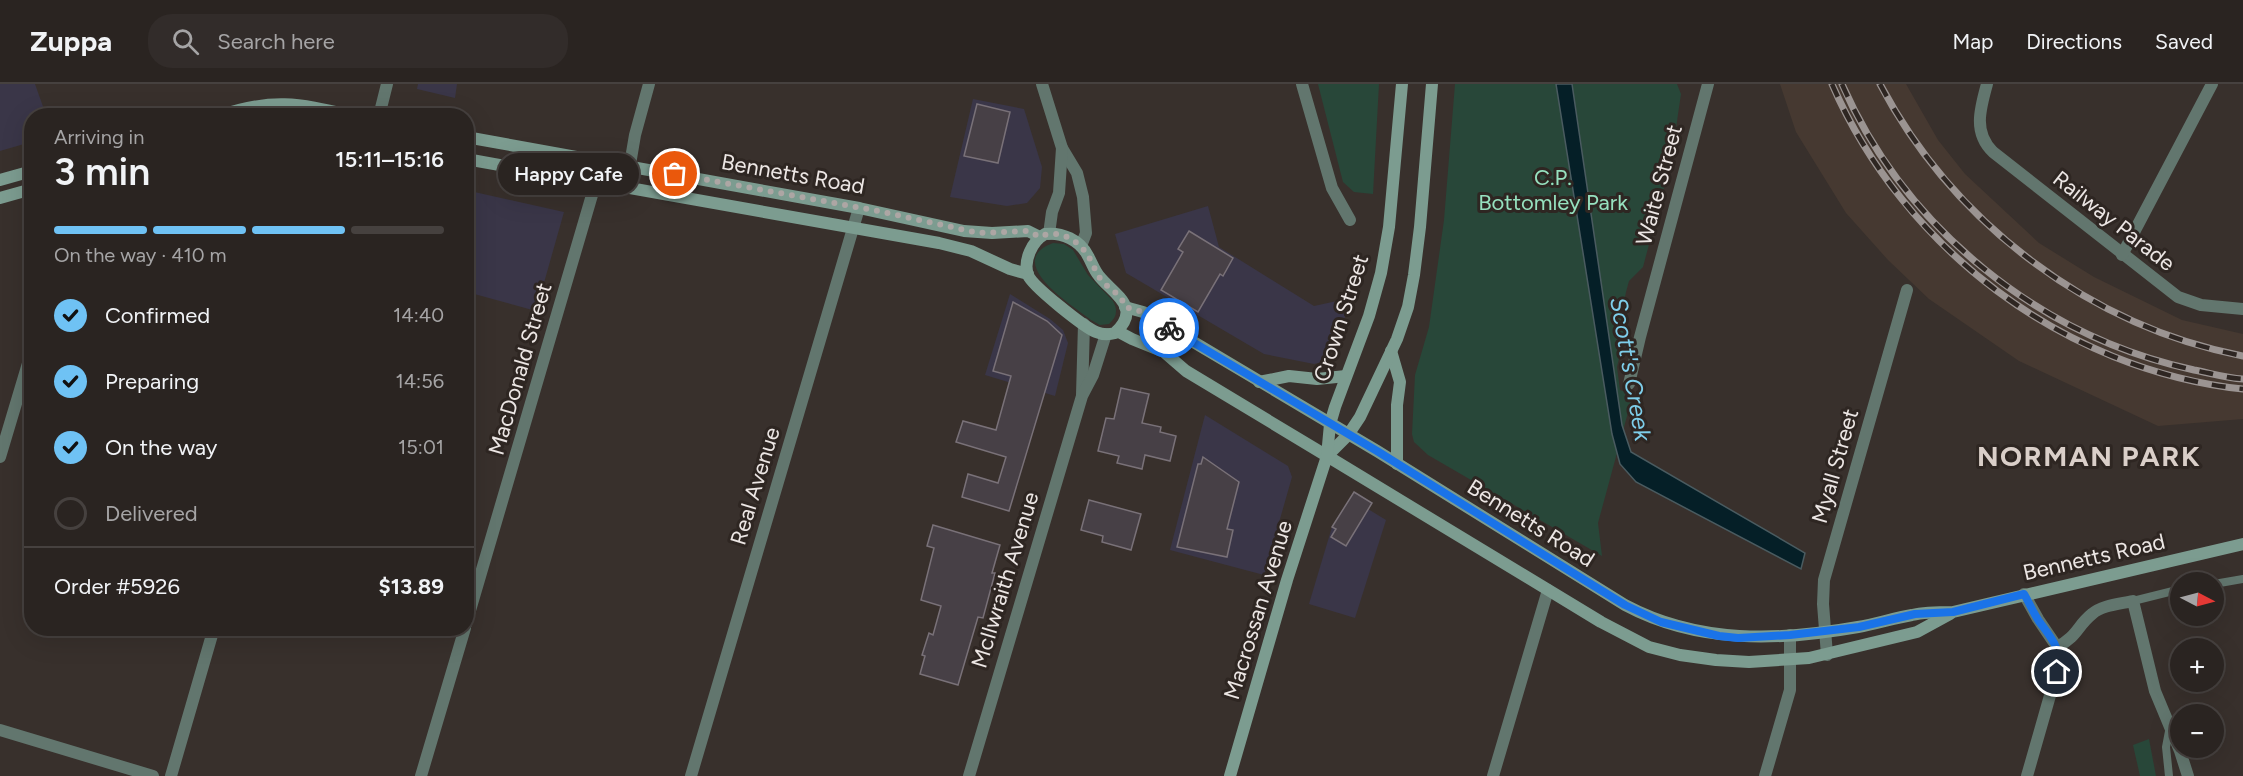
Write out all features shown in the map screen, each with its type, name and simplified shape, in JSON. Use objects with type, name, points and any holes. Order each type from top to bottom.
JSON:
[{"type":"main road","name":"Crown Street","points":[[1327,456],[1330,424],[1369,316],[1381,273],[1389,227],[1402,84]]},
{"type":"main road","points":[[1327,456],[1348,435],[1360,417],[1391,351],[1408,307],[1423,197],[1432,84]]},
{"type":"main road","points":[[245,108],[280,103],[308,108]]},
{"type":"main road","name":"Bennetts Road","points":[[474,138],[859,208],[979,233],[1028,231],[1045,235],[1063,235],[1081,246]]},
{"type":"main road","name":"Bennetts Road","points":[[474,160],[956,246],[1010,269],[1028,274],[1034,285],[1096,332],[1112,332],[1164,352],[1186,371],[1548,590],[1628,638],[1664,652],[1716,660],[1791,660],[1827,656],[1917,632],[1953,612]]},
{"type":"main road","points":[[0,180],[24,173]]},
{"type":"main road","points":[[0,198],[24,191]]},
{"type":"main road","points":[[1028,274],[1030,254],[1045,235]]},
{"type":"main road","points":[[1081,246],[1098,275],[1120,296],[1125,307],[1124,319],[1112,332]]},
{"type":"main road","name":"Bennetts Road","points":[[1125,307],[1143,312],[1644,615],[1681,628],[1738,638],[1825,632],[1859,627],[1915,614],[1953,612],[2243,544]]},
{"type":"main road","points":[[1391,351],[1400,382],[1397,405],[1397,464]]},
{"type":"main road","points":[[1259,382],[1289,376],[1317,379],[1346,376]]},
{"type":"main road","name":"Macrossan Avenue","points":[[1230,776],[1287,580],[1327,456]]},
{"type":"street","points":[[381,108],[387,84]]},
{"type":"street","points":[[627,188],[635,135],[649,84]]},
{"type":"street","points":[[1042,84],[1062,148],[1077,173],[1083,197],[1086,233],[1081,246]]},
{"type":"street","points":[[1302,84],[1332,188],[1350,220]]},
{"type":"street","name":"Waite Street","points":[[1629,384],[1646,296],[1708,84]]},
{"type":"street","name":"Railway Parade","points":[[1987,84],[1980,112],[1979,129],[1983,140],[1993,152],[2122,255],[2184,301],[2210,307],[2243,309]]},
{"type":"street","points":[[2122,255],[2212,84]]},
{"type":"street","points":[[1045,235],[1059,193],[1062,148]]},
{"type":"street","name":"MacDonald Street","points":[[474,591],[602,161]]},
{"type":"street","name":"Real Avenue","points":[[691,776],[859,208]]},
{"type":"street","name":"Myall Street","points":[[1827,656],[1823,592],[1827,569],[1907,290]]},
{"type":"street","name":"McIlwraith Avenue","points":[[1082,396],[1084,324]]},
{"type":"street","name":"McIlwraith Avenue","points":[[969,776],[1082,396],[1112,332]]},
{"type":"street","points":[[0,457],[24,377]]},
{"type":"street","points":[[1493,776],[1548,590]]},
{"type":"street","points":[[2024,594],[2057,646],[2059,664],[2026,776]]},
{"type":"street","points":[[2057,646],[2073,637],[2087,618],[2097,610],[2133,601],[2155,691],[2170,726]]},
{"type":"street","points":[[1765,776],[1789,696],[1790,635]]},
{"type":"street","points":[[171,776],[212,636]]},
{"type":"street","points":[[422,776],[463,636]]},
{"type":"street","points":[[0,730],[153,776]]},
{"type":"street","points":[[2182,758],[2188,776]]},
{"type":"lane","points":[[2224,582],[2243,579]]},
{"type":"lane","points":[[2133,601],[2170,592]]},
{"type":"lane","points":[[2169,776],[2166,747],[2170,726]]},
{"type":"shaded area","points":[[0,84],[35,84],[44,108],[24,108],[24,144],[0,151]]},
{"type":"shaded area","points":[[418,84],[457,84],[455,98],[417,89]]},
{"type":"shaded area","points":[[1780,84],[1906,84],[1938,140],[1965,174],[2039,243],[2094,277],[2182,320],[2243,334],[2243,419],[2158,426],[2019,361],[1929,299],[1888,260],[1846,213],[1796,132]]},
{"type":"shaded area","points":[[973,99],[1024,109],[1042,167],[1040,188],[1027,203],[1007,206],[950,197]]},
{"type":"shaded area","points":[[474,192],[564,212],[536,311],[474,294]]},
{"type":"shaded area","points":[[1208,206],[1219,247],[1314,306],[1346,299],[1345,317],[1333,350],[1322,362],[1314,364],[1264,354],[1126,273],[1115,234]]},
{"type":"shaded area","points":[[1010,294],[1063,330],[1068,343],[1055,396],[985,375]]},
{"type":"shaded area","points":[[1205,415],[1288,466],[1292,477],[1264,575],[1170,550]]},
{"type":"shaded area","points":[[1350,498],[1386,520],[1355,618],[1309,604],[1332,527]]},
{"type":"green space","points":[[1318,84],[1379,84],[1373,194],[1354,192],[1343,182]]},
{"type":"green space","name":"C.P. Bottomley Park","points":[[1455,84],[1677,84],[1681,94],[1671,162],[1643,267],[1629,281],[1624,302],[1628,322],[1617,367],[1620,390],[1633,394],[1598,523],[1602,556],[1428,455],[1414,442],[1412,434],[1415,375],[1429,327],[1444,220]]},
{"type":"green space","points":[[1053,243],[1064,244],[1073,250],[1088,275],[1113,301],[1116,313],[1109,324],[1100,325],[1091,320],[1058,294],[1038,272],[1035,261],[1039,251]]},
{"type":"green space","points":[[2149,739],[2156,776],[2140,776],[2133,745]]},
{"type":"water","points":[[1556,84],[1572,84],[1622,425],[1631,452],[1805,553],[1801,569],[1636,482],[1620,464],[1612,434]]},
{"type":"building","points":[[977,104],[1010,112],[998,163],[964,156]]},
{"type":"building","points":[[1189,231],[1233,258],[1223,276],[1220,274],[1198,312],[1161,290],[1183,252],[1178,249]]},
{"type":"building","points":[[1013,302],[1047,321],[1062,335],[1009,511],[962,497],[968,474],[998,483],[1006,457],[956,442],[963,421],[996,430],[1011,376],[993,371]]},
{"type":"building","points":[[1121,388],[1149,394],[1142,423],[1161,427],[1160,432],[1176,436],[1170,461],[1145,455],[1142,469],[1117,463],[1119,456],[1098,451],[1106,418],[1114,419]]},
{"type":"building","points":[[1203,457],[1239,482],[1227,529],[1233,530],[1227,557],[1177,547],[1198,464],[1201,464]]},
{"type":"building","points":[[1354,492],[1372,503],[1346,546],[1331,537],[1336,529],[1332,527]]},
{"type":"building","points":[[1089,500],[1141,514],[1131,550],[1102,542],[1103,536],[1081,530]]},
{"type":"building","points":[[933,525],[1000,545],[983,618],[978,617],[958,685],[920,674],[925,656],[922,655],[929,633],[933,635],[941,606],[921,600],[934,548],[927,546]]},
{"type":"railway","points":[[1832,84],[1863,143],[1901,198],[1946,248],[1997,291],[2053,327],[2113,356],[2177,377],[2243,389]]},
{"type":"railway","points":[[1842,84],[1869,136],[1902,185],[1940,229],[1984,269],[2032,303],[2083,332],[2137,354],[2194,370],[2243,379]]},
{"type":"railway","points":[[1880,84],[1910,134],[1946,180],[1986,223],[2031,260],[2080,293],[2132,320],[2186,341],[2243,356]]},
{"type":"way so far","points":[[675,174],[878,211],[964,231],[979,233],[1028,231],[1040,237],[1045,234],[1063,235],[1076,241],[1085,250],[1094,270],[1104,283],[1120,296],[1125,307],[1143,312],[1169,328]]},
{"type":"place","name":"Happy Cafe","points":[[675,174]]},
{"type":"district","name":"NORMAN PARK","points":[[2089,456]]},
{"type":"route","points":[[1169,328],[1377,451],[1625,605],[1661,622],[1700,633],[1738,638],[1790,635],[1859,627],[1915,614],[1953,612],[2024,594],[2042,626],[2057,646],[2059,654],[2057,672]]},
{"type":"water label","name":"Scott's Creek","points":[[1631,369]]}]
